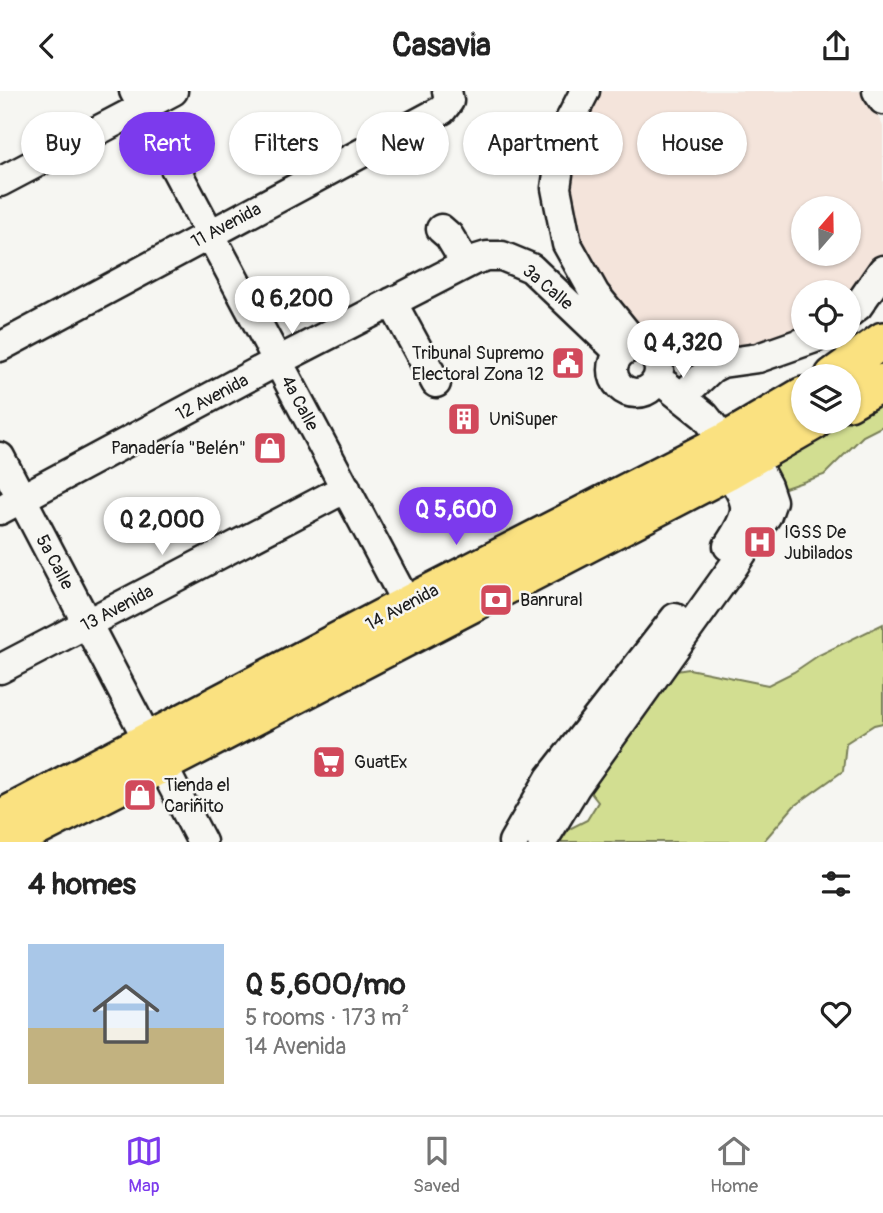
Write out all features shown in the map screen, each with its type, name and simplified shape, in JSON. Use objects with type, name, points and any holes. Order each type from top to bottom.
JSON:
[{"type":"main road","points":[[851,364],[883,340]]},
{"type":"main road","points":[[861,395],[883,382]]},
{"type":"main road","name":"14 Avenida","points":[[0,818],[155,753],[734,457],[791,406]]},
{"type":"main road","name":"14 Avenida","points":[[10,842],[407,604],[791,432]]},
{"type":"street","points":[[0,182],[138,99],[173,91]]},
{"type":"street","points":[[585,91],[565,132],[556,188],[567,244],[587,303]]},
{"type":"street","points":[[877,91],[883,100]]},
{"type":"street","name":"11 Avenida","points":[[0,347],[442,110],[448,96]]},
{"type":"street","name":"4a Calle","points":[[138,99],[407,604]]},
{"type":"street","points":[[441,229],[449,236],[466,264]]},
{"type":"street","name":"12 Avenida","points":[[11,504],[466,264],[487,256],[502,256]]},
{"type":"street","name":"3a Calle","points":[[502,256],[531,268],[587,303],[629,350]]},
{"type":"street","points":[[861,302],[883,270]]},
{"type":"street","points":[[392,302],[436,383]]},
{"type":"street","points":[[681,397],[712,368],[722,363],[758,358],[791,347]]},
{"type":"street","points":[[645,349],[656,358],[659,372],[648,390],[626,390],[615,380],[613,365],[629,350],[645,349]]},
{"type":"street","points":[[542,842],[576,786],[733,567],[767,515],[772,501],[767,486],[734,457],[705,417],[657,379]]},
{"type":"street","name":"5a Calle","points":[[0,457],[11,504],[87,624],[202,842]]},
{"type":"street","points":[[513,842],[550,778],[719,561],[741,528],[746,516],[746,503],[734,481],[734,457]]},
{"type":"street","name":"13 Avenida","points":[[0,669],[346,488]]},
{"type":"shaded area","points":[[603,91],[862,91],[883,126],[883,255],[878,268],[861,290],[861,280],[791,280],[791,341],[733,354],[697,350],[664,339],[633,321],[588,267],[568,199],[569,175],[623,175],[623,112],[589,112]]},
{"type":"green space","points":[[883,396],[883,426],[863,436],[824,475],[782,489],[764,460],[810,434],[861,434],[861,405]]},
{"type":"green space","points":[[883,624],[883,723],[874,725],[846,743],[843,771],[794,806],[763,842],[560,842],[569,829],[587,820],[598,802],[583,783],[656,674],[689,669],[768,685],[819,655]]},
{"type":"place","name":"Tribunal Supremo Electoral Zona 12","points":[[568,363]]},
{"type":"place","name":"UniSuper","points":[[464,419]]},
{"type":"place","name":"Panadería \"Belén\"","points":[[270,448]]},
{"type":"place","name":"IGSS De Jubilados","points":[[760,542]]},
{"type":"place","name":"Banrural","points":[[496,600]]},
{"type":"place","name":"GuatEx","points":[[329,762]]},
{"type":"place","name":"Tienda el Cariñito","points":[[140,795]]}]
